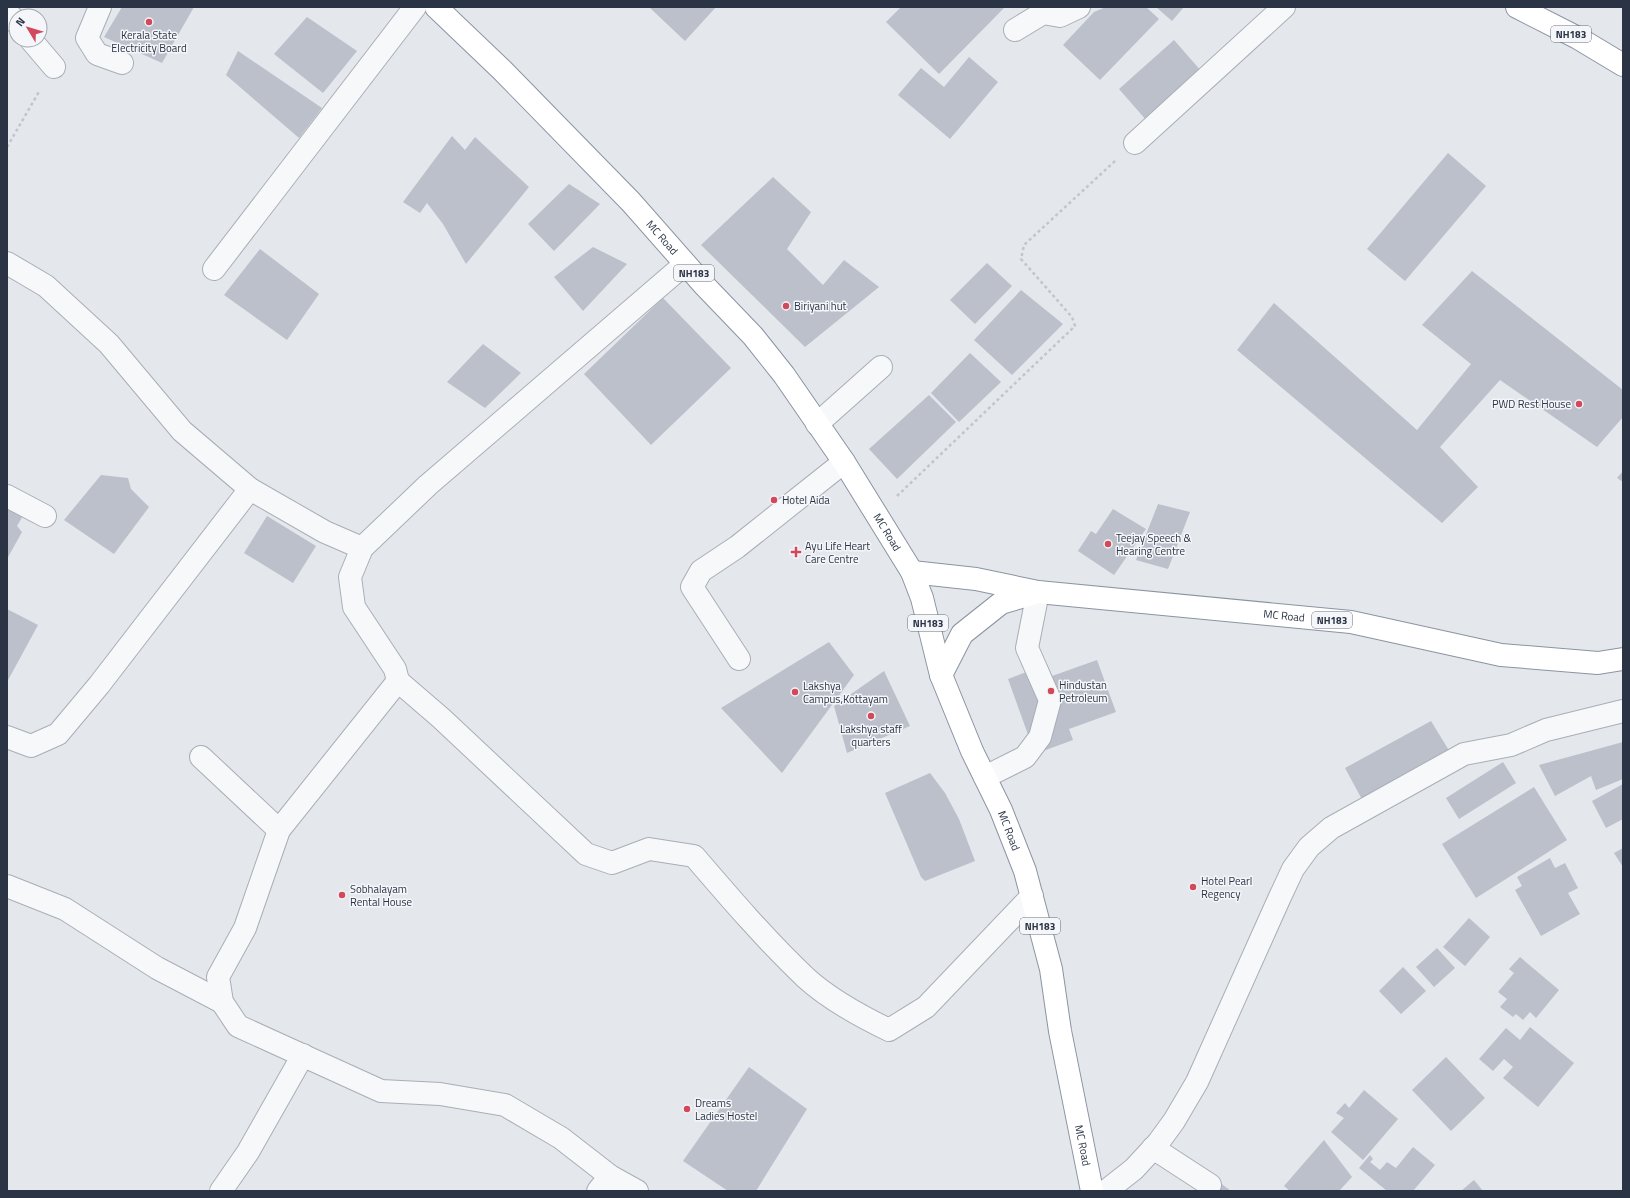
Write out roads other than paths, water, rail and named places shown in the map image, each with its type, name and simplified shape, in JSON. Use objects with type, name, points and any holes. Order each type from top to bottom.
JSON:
[{"type":"highway","name":"MC Road","points":[[436,7],[502,70],[631,202],[685,264],[753,336],[784,375],[844,462],[912,572],[922,598],[941,675],[972,751],[1000,810],[1025,871],[1051,970],[1060,1031],[1092,1191]]},
{"type":"highway","name":"NH183","points":[[1517,7],[1578,38],[1623,65]]},
{"type":"highway","name":"MC Road","points":[[912,572],[976,579],[1038,592],[1351,622],[1501,655],[1598,663],[1623,659]]},
{"type":"highway","name":"NH183","points":[[941,675],[962,634],[1001,603],[1038,592]]},
{"type":"street","points":[[100,7],[87,38],[97,54],[122,63]]},
{"type":"street","points":[[214,269],[415,7]]},
{"type":"street","points":[[1015,30],[1043,13],[1060,16],[1079,7]]},
{"type":"street","points":[[1135,143],[1284,7]]},
{"type":"street","points":[[38,48],[54,67]]},
{"type":"street","points":[[7,263],[46,286],[109,344],[182,431],[250,489],[325,532],[362,548]]},
{"type":"street","points":[[685,264],[428,485],[362,548],[350,577],[354,607],[395,670],[398,681],[441,718],[586,854],[612,862],[649,849],[694,856],[736,905],[807,979],[859,1015],[889,1030],[926,1007],[1032,896]]},
{"type":"street","points":[[817,424],[881,367]]},
{"type":"street","points":[[739,659],[692,587],[701,571],[736,547],[844,462]]},
{"type":"street","points":[[7,737],[31,746],[58,734],[99,685],[250,489]]},
{"type":"street","points":[[7,496],[45,516]]},
{"type":"street","points":[[985,777],[1025,757],[1040,737],[1050,700],[1027,648],[1038,592]]},
{"type":"street","points":[[398,681],[279,830],[245,928],[218,978],[222,1002],[238,1026],[381,1091],[440,1094],[505,1105],[561,1138],[604,1183],[637,1191]]},
{"type":"street","points":[[1106,1191],[1134,1169],[1174,1121],[1197,1082],[1293,869],[1309,847],[1330,828],[1464,754],[1511,745],[1546,730],[1622,714]]},
{"type":"street","points":[[201,757],[279,830]]},
{"type":"street","points":[[7,886],[65,909],[157,968],[222,1002]]},
{"type":"street","points":[[221,1191],[248,1152],[303,1056]]},
{"type":"street","points":[[1153,1148],[1210,1185]]},
{"type":"place","name":"Kerala State Electricity Board","points":[[149,22]]},
{"type":"place","name":"Biriyani hut","points":[[786,306]]},
{"type":"place","name":"PWD Rest House","points":[[1579,404]]},
{"type":"place","name":"Hotel Aida","points":[[774,500]]},
{"type":"place","name":"Teejay Speech & Hearing Centre","points":[[1108,544]]},
{"type":"place","name":"Ayu Life Heart Care Centre","points":[[796,552]]},
{"type":"place","name":"Hindustan Petroleum","points":[[1051,691]]},
{"type":"place","name":"Lakshya Campus,Kottayam","points":[[795,692]]},
{"type":"place","name":"Lakshya staff quarters","points":[[871,716]]},
{"type":"place","name":"Hotel Pearl Regency","points":[[1193,887]]},
{"type":"place","name":"Sobhalayam Rental House","points":[[342,895]]},
{"type":"place","name":"Dreams Ladies Hostel","points":[[687,1109]]}]
